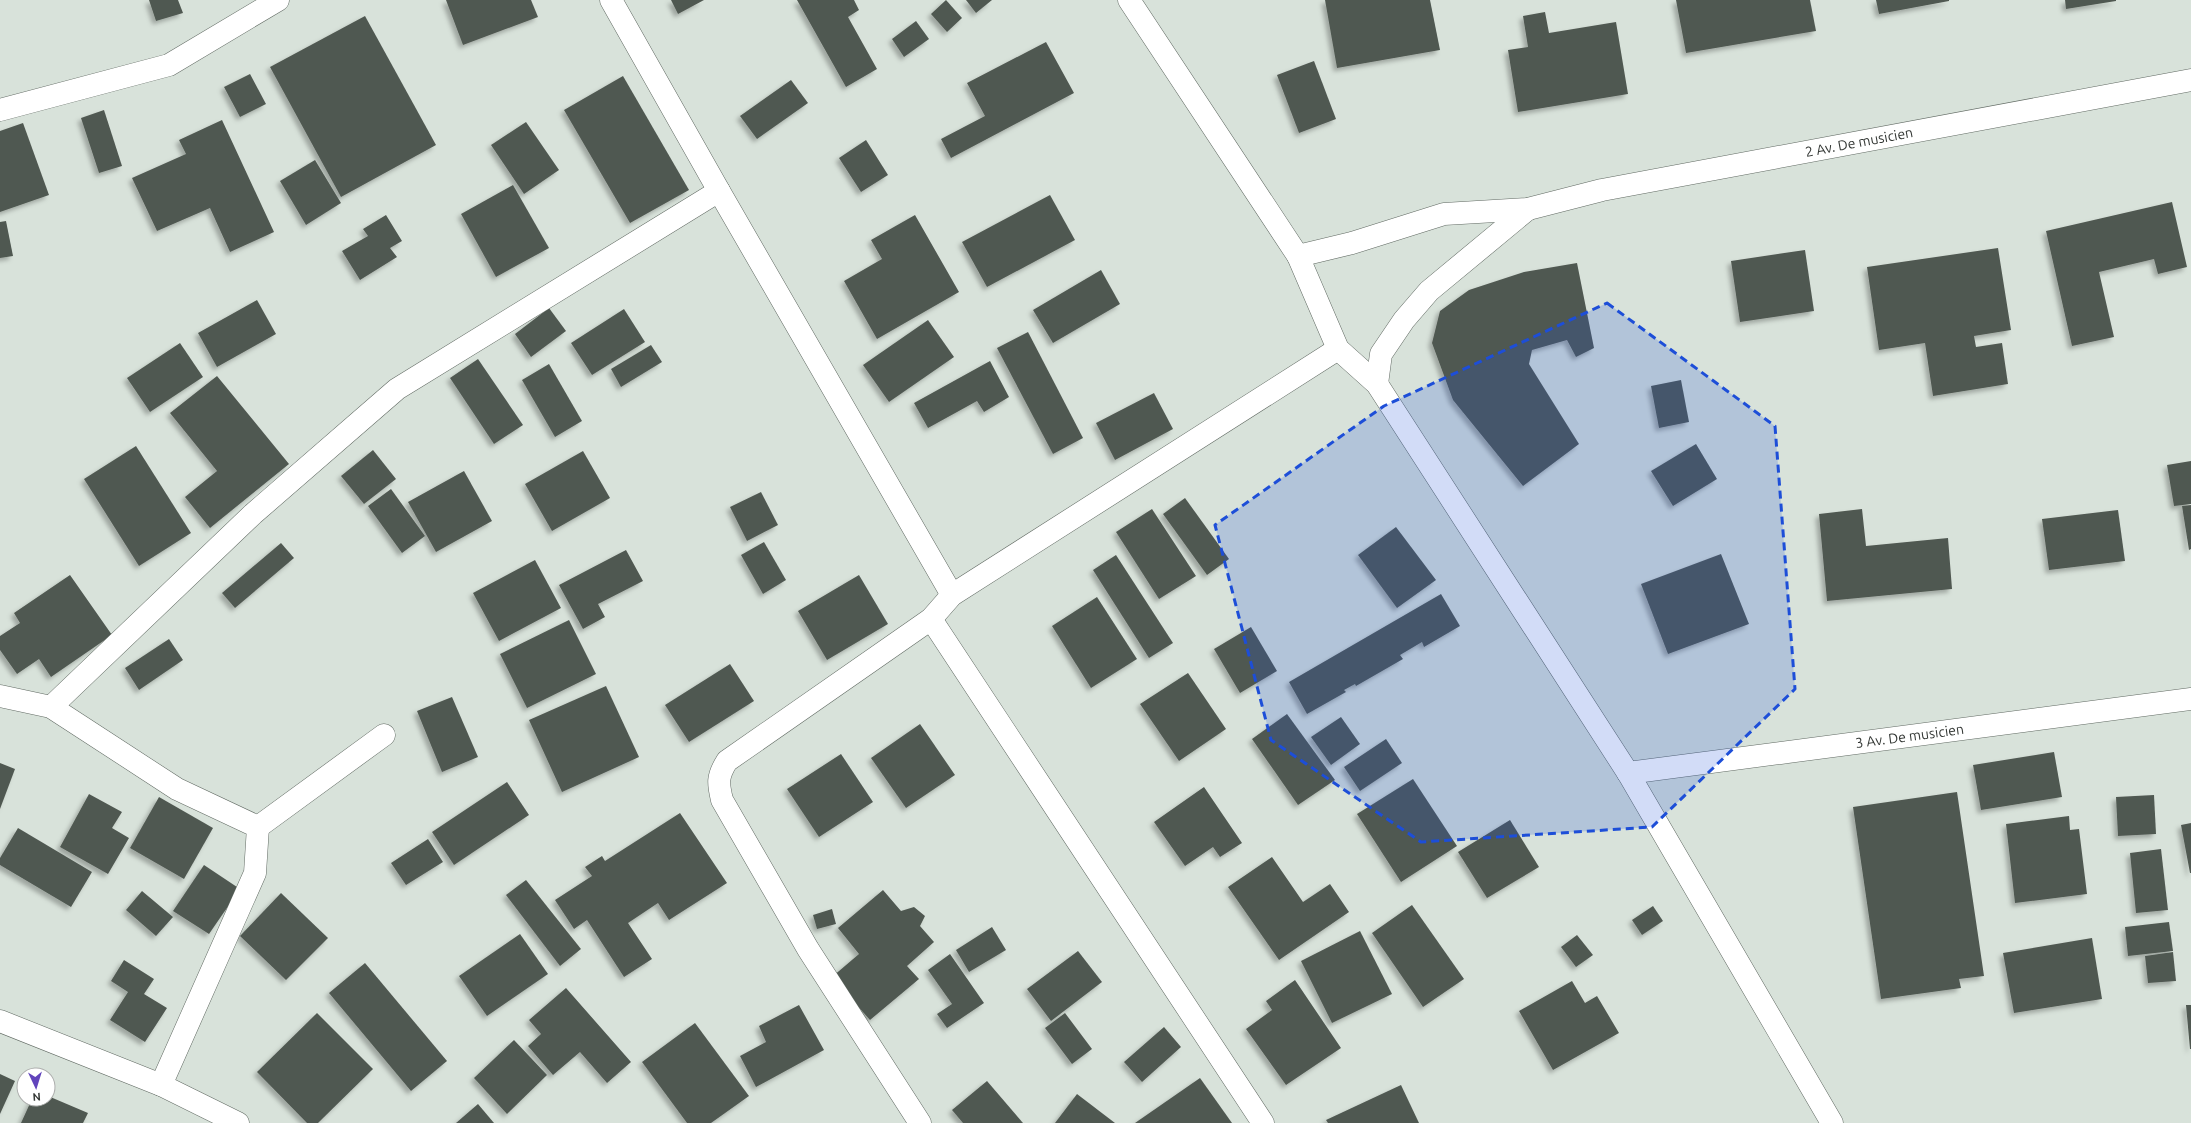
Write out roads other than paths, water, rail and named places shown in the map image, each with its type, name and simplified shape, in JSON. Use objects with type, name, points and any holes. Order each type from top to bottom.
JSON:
[{"type":"street","points":[[0,110],[168,65],[278,0]]},
{"type":"street","points":[[610,0],[952,596]]},
{"type":"street","points":[[1129,0],[1298,256],[1338,349],[1377,384],[1628,773],[1832,1123]]},
{"type":"street","name":"2 Av. De musicien","points":[[1528,209],[1602,190],[2191,80]]},
{"type":"street","points":[[51,706],[253,514],[397,390],[719,191]]},
{"type":"street","points":[[1298,256],[1352,243],[1444,214],[1528,209]]},
{"type":"street","points":[[1377,384],[1381,354],[1404,320],[1430,291],[1528,209]]},
{"type":"street","points":[[920,1123],[808,949],[726,807],[719,787],[719,773],[727,761],[931,619],[952,596],[1338,349]]},
{"type":"street","points":[[931,619],[1263,1123]]},
{"type":"street","points":[[0,696],[51,706],[177,789],[258,827]]},
{"type":"street","name":"3 Av. De musicien","points":[[1628,773],[2191,699]]},
{"type":"street","points":[[258,827],[384,735]]},
{"type":"street","points":[[161,1084],[255,873],[258,827]]},
{"type":"street","points":[[0,1021],[161,1084],[238,1123]]}]
